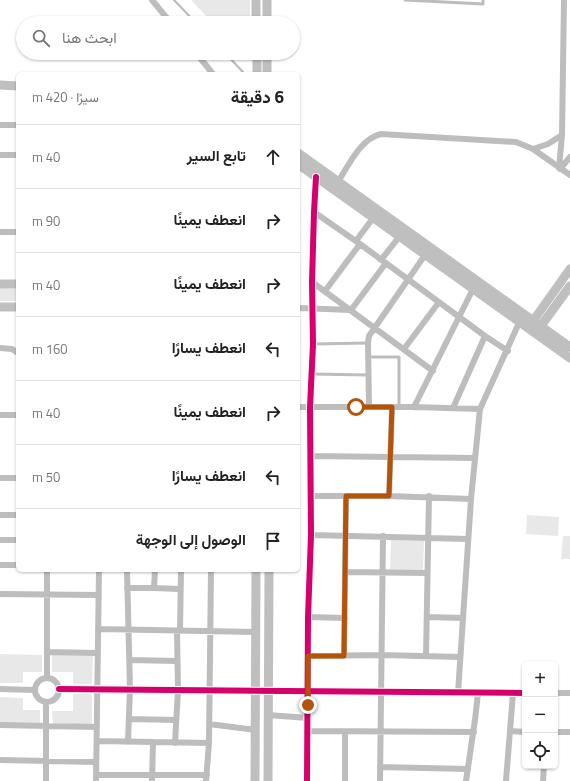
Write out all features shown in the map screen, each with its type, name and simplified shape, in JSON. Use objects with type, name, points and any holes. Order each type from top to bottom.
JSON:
[{"type":"main road","points":[[256,0],[256,16]]},
{"type":"main road","points":[[267,0],[267,16]]},
{"type":"main road","points":[[257,60],[257,72]]},
{"type":"main road","points":[[267,60],[267,72]]},
{"type":"main road","points":[[0,85],[16,86]]},
{"type":"main road","points":[[300,154],[536,327],[570,347]]},
{"type":"main road","points":[[300,165],[519,323],[536,327],[570,358]]},
{"type":"main road","points":[[536,327],[570,268]]},
{"type":"main road","points":[[0,284],[16,284]]},
{"type":"main road","points":[[536,327],[570,286]]},
{"type":"main road","points":[[0,306],[16,307]]},
{"type":"main road","points":[[255,781],[256,572]]},
{"type":"main road","points":[[268,781],[269,572]]},
{"type":"street","points":[[152,0],[165,16]]},
{"type":"street","points":[[560,168],[562,135],[564,0]]},
{"type":"street","points":[[202,60],[211,72]]},
{"type":"street","points":[[0,125],[16,125]]},
{"type":"street","points":[[338,182],[364,143],[372,137],[381,134],[511,141],[532,149],[570,175]]},
{"type":"street","points":[[532,149],[548,144],[562,135]]},
{"type":"street","points":[[0,155],[16,155]]},
{"type":"street","points":[[560,168],[570,157]]},
{"type":"street","points":[[307,781],[308,617],[311,535],[310,407],[313,344],[312,282],[316,177]]},
{"type":"street","points":[[314,212],[485,336],[508,351]]},
{"type":"street","points":[[325,291],[358,243],[373,218]]},
{"type":"street","points":[[0,232],[16,232]]},
{"type":"street","points":[[351,310],[384,262],[399,237]]},
{"type":"street","points":[[369,407],[368,343],[371,332],[409,280],[425,255]]},
{"type":"street","points":[[312,282],[433,371]]},
{"type":"street","points":[[414,407],[433,371],[458,316],[473,289]]},
{"type":"street","points":[[404,349],[439,302]]},
{"type":"street","points":[[300,308],[351,310]]},
{"type":"street","points":[[458,693],[471,499],[480,409],[508,351],[519,323]]},
{"type":"street","points":[[453,408],[485,336]]},
{"type":"street","points":[[0,348],[12,349],[16,352]]},
{"type":"street","points":[[300,407],[414,407],[480,409]]},
{"type":"street","points":[[389,496],[392,407]]},
{"type":"street","points":[[0,415],[16,416]]},
{"type":"street","points":[[311,456],[475,458]]},
{"type":"street","points":[[0,478],[16,478]]},
{"type":"street","points":[[311,496],[429,496],[471,499]]},
{"type":"street","points":[[344,656],[346,496]]},
{"type":"street","points":[[426,656],[429,496]]},
{"type":"street","points":[[0,515],[16,515]]},
{"type":"street","points":[[311,535],[468,539]]},
{"type":"street","points":[[380,781],[383,536]]},
{"type":"street","points":[[0,540],[16,540]]},
{"type":"street","points":[[0,565],[16,565]]},
{"type":"street","points":[[46,677],[48,572]]},
{"type":"street","points":[[99,572],[96,778],[207,778],[209,743],[211,572]]},
{"type":"street","points":[[127,572],[130,660],[130,719],[128,742]]},
{"type":"street","points":[[154,588],[155,572]]},
{"type":"street","points":[[175,743],[181,572]]},
{"type":"street","points":[[345,572],[427,574]]},
{"type":"street","points":[[127,588],[180,589]]},
{"type":"street","points":[[0,594],[47,596],[98,595]]},
{"type":"street","points":[[308,617],[345,618]]},
{"type":"street","points":[[427,617],[463,618]]},
{"type":"street","points":[[98,629],[256,632]]},
{"type":"street","points":[[47,652],[98,653]]},
{"type":"street","points":[[308,656],[382,655],[460,657]]},
{"type":"street","points":[[130,660],[177,661]]},
{"type":"street","points":[[46,677],[57,682],[59,689],[57,697],[50,702],[42,702],[36,697],[34,690],[36,682],[46,677]]},
{"type":"street","points":[[0,689],[34,690]]},
{"type":"street","points":[[59,689],[522,693]]},
{"type":"street","points":[[558,693],[569,692]]},
{"type":"street","points":[[466,781],[474,732],[478,693]]},
{"type":"street","points":[[506,781],[513,694]]},
{"type":"street","points":[[46,702],[46,781]]},
{"type":"street","points":[[268,715],[308,718]]},
{"type":"street","points":[[130,719],[176,720]]},
{"type":"street","points":[[209,724],[256,730]]},
{"type":"street","points":[[0,725],[97,727]]},
{"type":"street","points":[[308,731],[474,732]]},
{"type":"street","points":[[510,731],[522,732]]},
{"type":"street","points":[[345,732],[345,781]]},
{"type":"street","points":[[558,732],[570,732]]},
{"type":"street","points":[[97,741],[209,743]]},
{"type":"street","points":[[152,778],[153,742]]},
{"type":"street","points":[[0,760],[96,762]]},
{"type":"street","points":[[380,767],[468,769]]},
{"type":"street","points":[[543,781],[544,769]]},
{"type":"lane","points":[[405,0],[483,4],[483,0]]},
{"type":"lane","points":[[313,344],[368,343]]},
{"type":"lane","points":[[399,407],[399,357],[404,349]]},
{"type":"lane","points":[[368,357],[399,357]]},
{"type":"lane","points":[[312,374],[368,375]]},
{"type":"shaded area","points":[[191,0],[250,0],[250,16],[206,16]]},
{"type":"shaded area","points":[[0,288],[16,289],[16,301],[0,301]]},
{"type":"shaded area","points":[[527,515],[559,517],[558,536],[526,534]]},
{"type":"shaded area","points":[[563,536],[570,536],[570,559],[561,559]]},
{"type":"shaded area","points":[[391,540],[424,541],[423,570],[390,570]]},
{"type":"shaded area","points":[[0,654],[42,655],[42,672],[23,672],[23,683],[0,683]]},
{"type":"shaded area","points":[[52,655],[93,655],[92,684],[73,684],[73,672],[52,672]]},
{"type":"shaded area","points":[[73,694],[92,694],[92,724],[53,724],[52,711],[73,711]]},
{"type":"shaded area","points":[[0,697],[23,698],[23,710],[40,710],[40,724],[0,723]]},
{"type":"waterway","points":[[174,0],[189,16]]},
{"type":"waterway","points":[[232,60],[243,72]]},
{"type":"cycle path","points":[[307,781],[308,617],[311,535],[310,407],[313,344],[312,282],[316,177]]},
{"type":"cycle path","points":[[59,689],[522,693]]},
{"type":"route","points":[[308,705],[308,656],[344,656],[346,496],[389,496],[392,407],[356,407]]}]
